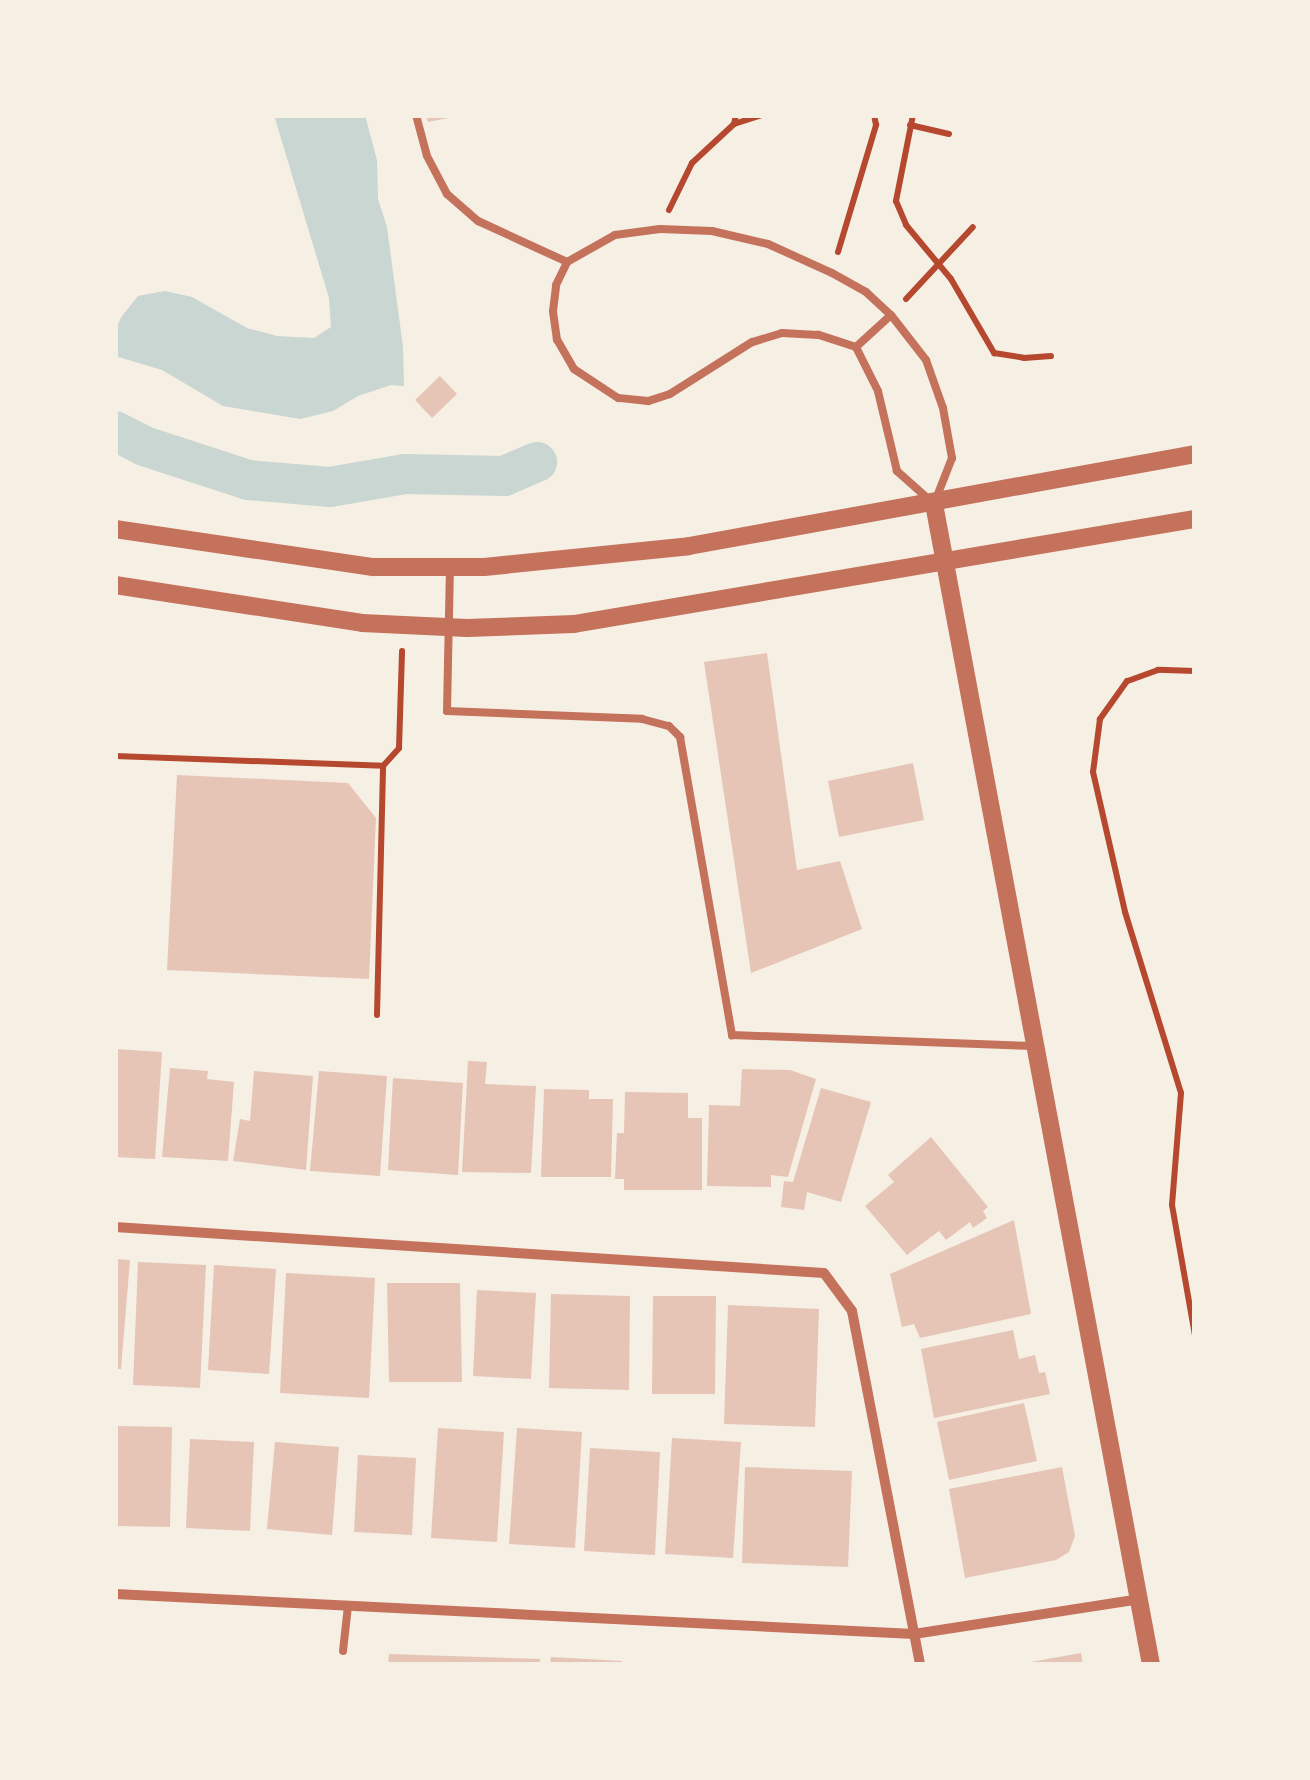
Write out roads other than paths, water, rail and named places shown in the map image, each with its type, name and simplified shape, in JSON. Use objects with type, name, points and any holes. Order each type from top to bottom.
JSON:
[{"type":"street","points":[[115,529],[373,567],[450,567],[689,546],[1195,454]]},
{"type":"street","points":[[934,504],[1152,1665]]},
{"type":"street","points":[[115,584],[362,622],[449,626],[574,624],[1195,519]]},
{"type":"street","points":[[115,1226],[824,1272],[852,1311],[920,1665]]},
{"type":"street","points":[[115,1594],[914,1634],[1141,1598]]},
{"type":"lane","points":[[416,115],[427,156],[446,194],[478,221],[568,262]]},
{"type":"lane","points":[[660,229],[712,231],[768,244],[866,292],[892,315],[926,360],[943,408],[952,458],[934,504],[897,471],[878,392],[856,347],[818,335],[782,334],[752,342],[670,394],[648,401],[618,398],[574,369],[557,340],[553,310],[556,285],[568,262],[614,234],[660,229]]},
{"type":"lane","points":[[856,347],[892,315]]},
{"type":"lane","points":[[450,567],[447,710],[642,719],[669,726],[680,737],[732,1035],[1036,1046]]},
{"type":"lane","points":[[343,1651],[348,1606]]},
{"type":"waterway","points":[[115,431],[144,446],[248,480],[330,487],[405,474],[504,476],[537,462]]}]
